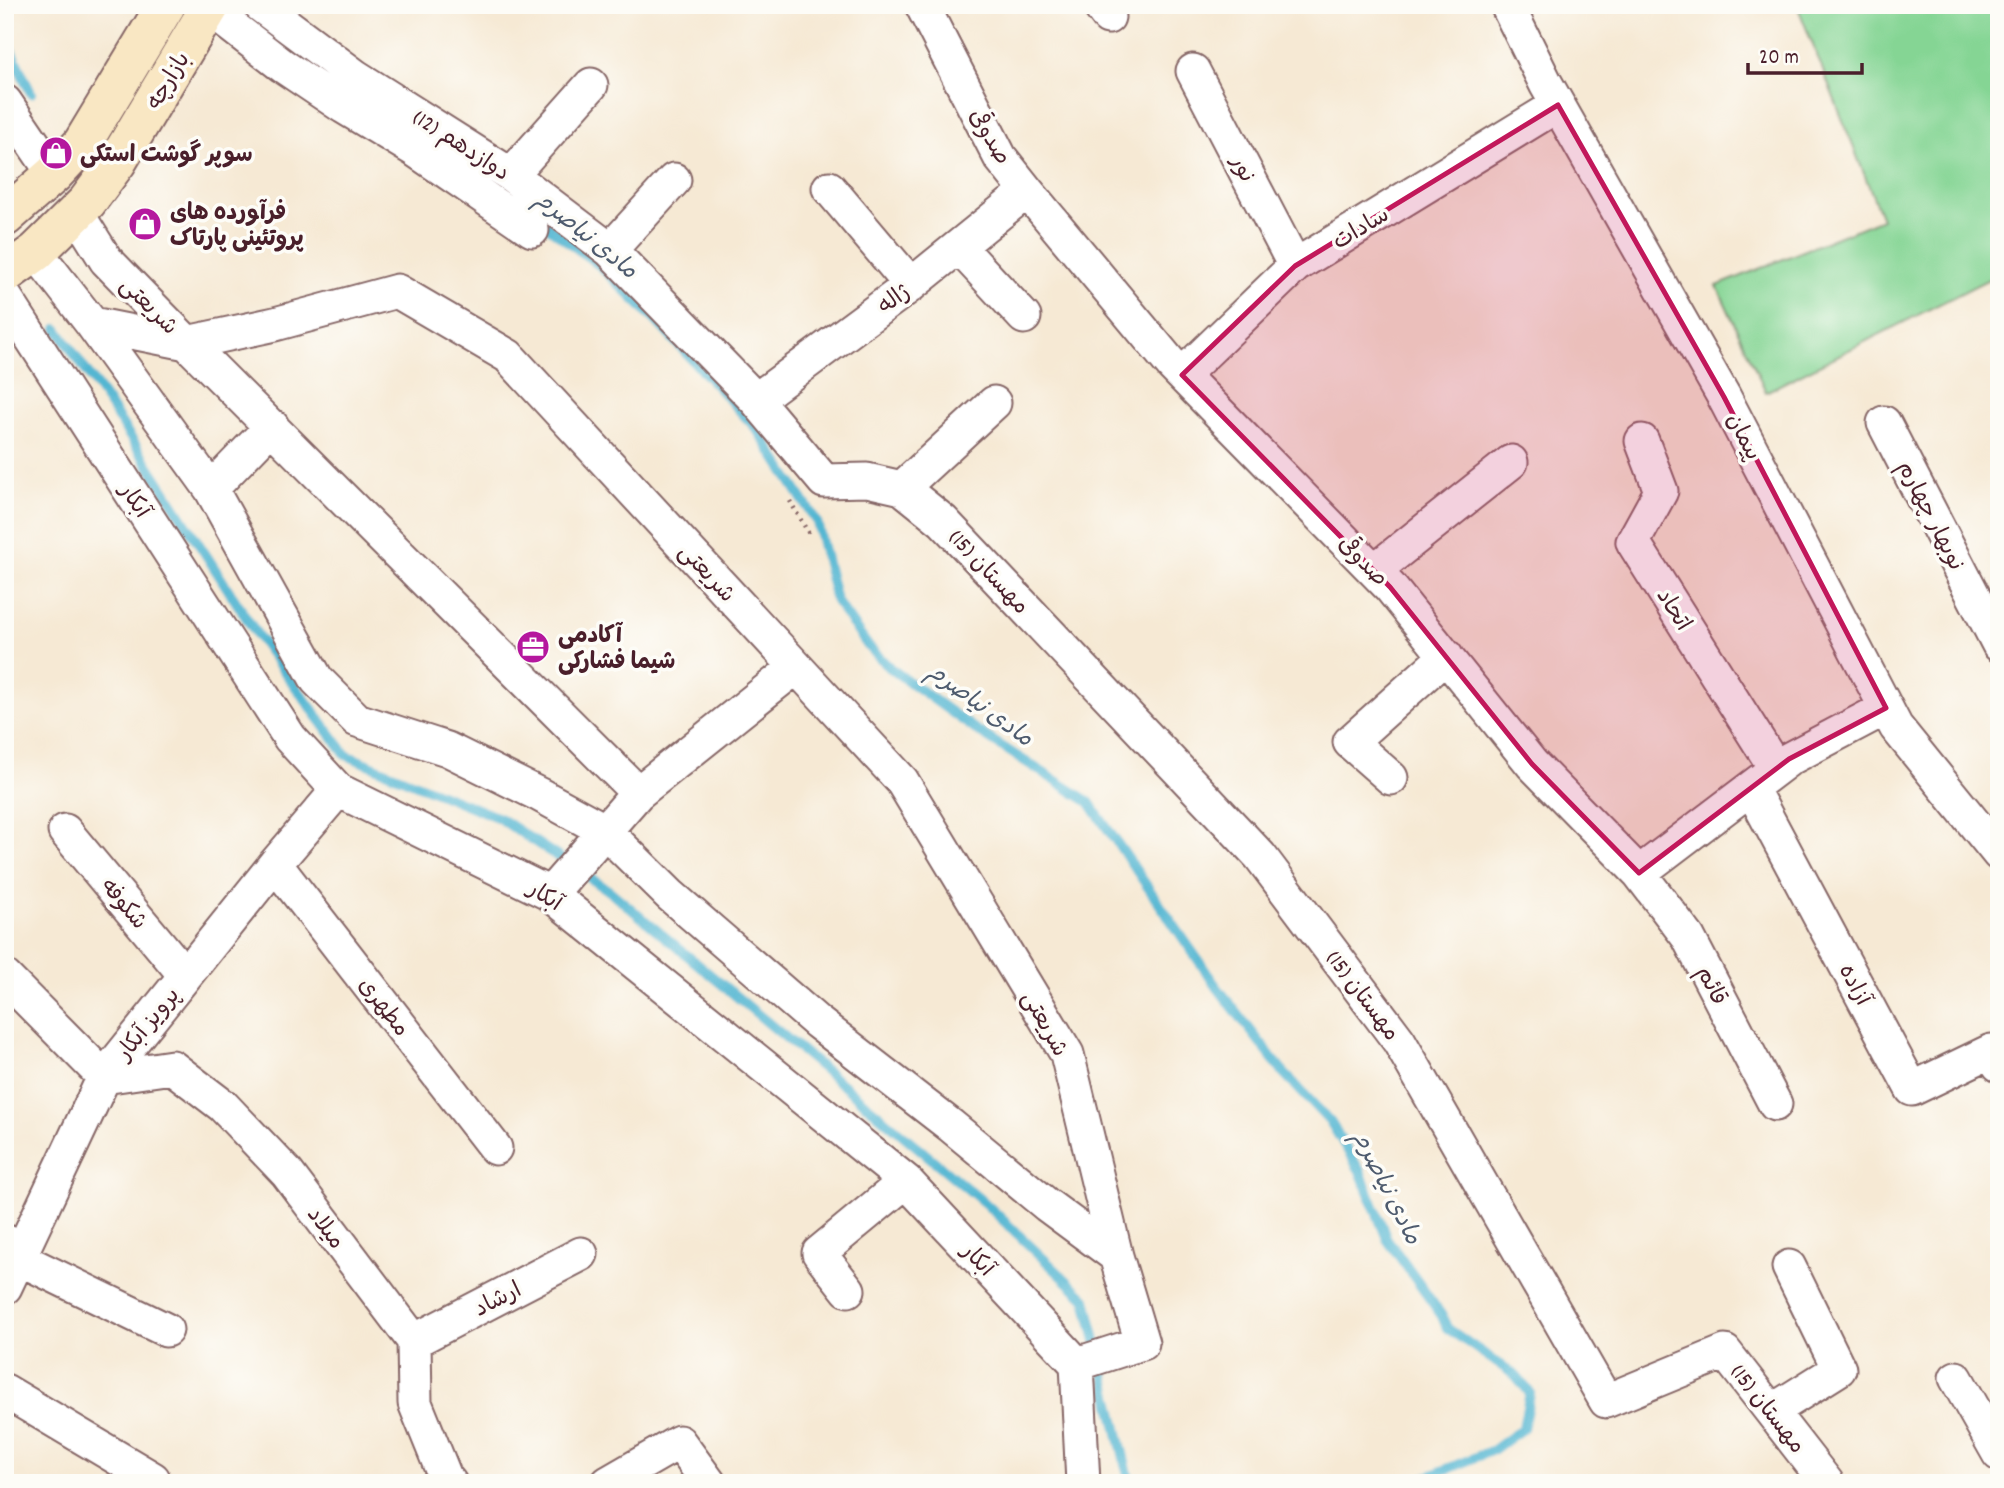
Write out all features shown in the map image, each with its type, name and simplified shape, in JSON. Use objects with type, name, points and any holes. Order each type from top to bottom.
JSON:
[{"type":"main road","name":"بازارچه","points":[[5,217],[54,174],[82,144],[166,5]]},
{"type":"main road","name":"بازارچه","points":[[20,263],[87,202],[117,162],[212,5]]},
{"type":"street","name":"دوازدهم (12)","points":[[212,5],[212,11],[283,66],[415,150],[533,230]]},
{"type":"street","name":"دوازدهم (12)","points":[[260,5],[355,76],[511,175],[610,250],[756,400],[824,481]]},
{"type":"street","name":"صدوقی","points":[[922,5],[1000,157],[1027,191],[1182,375],[1375,570],[1532,764],[1639,873]]},
{"type":"street","name":"پیمان","points":[[1507,5],[1558,105],[1724,397],[1896,727],[1999,854]]},
{"type":"street","name":"نور","points":[[1193,71],[1295,266]]},
{"type":"street","points":[[511,175],[591,85]]},
{"type":"street","points":[[5,102],[54,174]]},
{"type":"street","name":"سادات","points":[[1182,375],[1295,266],[1558,105]]},
{"type":"street","points":[[610,250],[674,180]]},
{"type":"street","points":[[829,188],[911,285]]},
{"type":"street","name":"ژاله","points":[[756,400],[911,285],[1027,191]]},
{"type":"street","name":"شریعتی","points":[[76,212],[106,260],[187,343],[275,324],[397,290],[508,356],[902,781],[1067,1054],[1116,1256]]},
{"type":"street","points":[[959,247],[1024,317]]},
{"type":"street","points":[[20,263],[92,324],[211,489],[317,680],[357,720],[447,749],[604,830],[670,895],[817,1022],[950,1125],[1047,1205],[1116,1256],[1142,1343],[1077,1364],[1083,1483]]},
{"type":"street","name":"آبکار","points":[[5,297],[290,738],[338,790],[551,894],[906,1181],[1077,1364]]},
{"type":"street","points":[[92,324],[187,343],[638,793]]},
{"type":"street","points":[[902,488],[994,403]]},
{"type":"street","name":"نوبهار چهارم","points":[[1884,423],[1999,645]]},
{"type":"street","points":[[211,489],[272,426]]},
{"type":"street","name":"اتحاد","points":[[1642,441],[1661,491],[1633,542],[1764,778]]},
{"type":"street","points":[[1375,570],[1511,462]]},
{"type":"street","name":"مهستان (15)","points":[[824,481],[867,480],[902,488],[943,522],[1260,856],[1399,1041],[1606,1401],[1725,1352],[1827,1483]]},
{"type":"street","points":[[1391,778],[1350,742],[1446,656]]},
{"type":"street","points":[[551,894],[638,793],[796,667]]},
{"type":"street","points":[[1639,873],[1789,759],[1886,708]]},
{"type":"street","name":"آزاده","points":[[1764,778],[1912,1089],[1991,1051],[1999,1065]]},
{"type":"street","name":"پرویز آبکار","points":[[10,1262],[104,1077],[338,790]]},
{"type":"street","name":"شکوفه","points":[[65,831],[185,975]]},
{"type":"street","name":"مطهری","points":[[275,864],[495,1148]]},
{"type":"street","name":"قائم","points":[[1639,873],[1688,937],[1774,1104]]},
{"type":"street","points":[[5,977],[104,1077]]},
{"type":"street","name":"میلاد","points":[[104,1077],[172,1067],[223,1106],[287,1173],[414,1341]]},
{"type":"street","points":[[848,1290],[819,1253],[906,1181]]},
{"type":"street","name":"ارشاد","points":[[414,1341],[581,1254]]},
{"type":"street","points":[[10,1262],[166,1330]]},
{"type":"street","points":[[1772,1411],[1839,1369],[1789,1267]]},
{"type":"street","points":[[414,1341],[415,1403],[445,1477],[450,1483]]},
{"type":"street","points":[[1956,1378],[1999,1454]]},
{"type":"street","points":[[5,1391],[153,1479]]},
{"type":"street","points":[[608,1483],[680,1442],[709,1483]]},
{"type":"highlighted area","points":[[1558,105],[1724,397],[1886,708],[1789,759],[1639,873],[1532,764],[1390,587],[1182,375],[1295,266]]},
{"type":"green space","points":[[1797,5],[1999,5],[1999,274],[1766,392],[1717,286],[1882,219]]},
{"type":"waterway","name":"مادی نیاصرم","points":[[233,5],[306,62]]},
{"type":"waterway","points":[[5,38],[31,93]]},
{"type":"waterway","name":"مادی نیاصرم","points":[[537,218],[599,265],[658,323],[756,428],[817,522],[836,601],[868,646],[890,668],[976,730],[1089,802],[1214,983],[1282,1071],[1331,1123],[1360,1171],[1387,1239],[1442,1316],[1447,1328],[1516,1376],[1530,1393],[1523,1428],[1493,1450],[1413,1483]]},
{"type":"waterway","points":[[57,329],[111,407],[258,636],[346,755],[499,818],[611,892],[987,1205],[1086,1299],[1130,1483]]},
{"type":"place","name":"سوپر گوشت استکی","points":[[56,153]]},
{"type":"place","name":"فرآورده های پروتئینی پارتاک","points":[[145,224]]},
{"type":"place","name":"آکادمی شیما فشارکی","points":[[533,647]]}]
